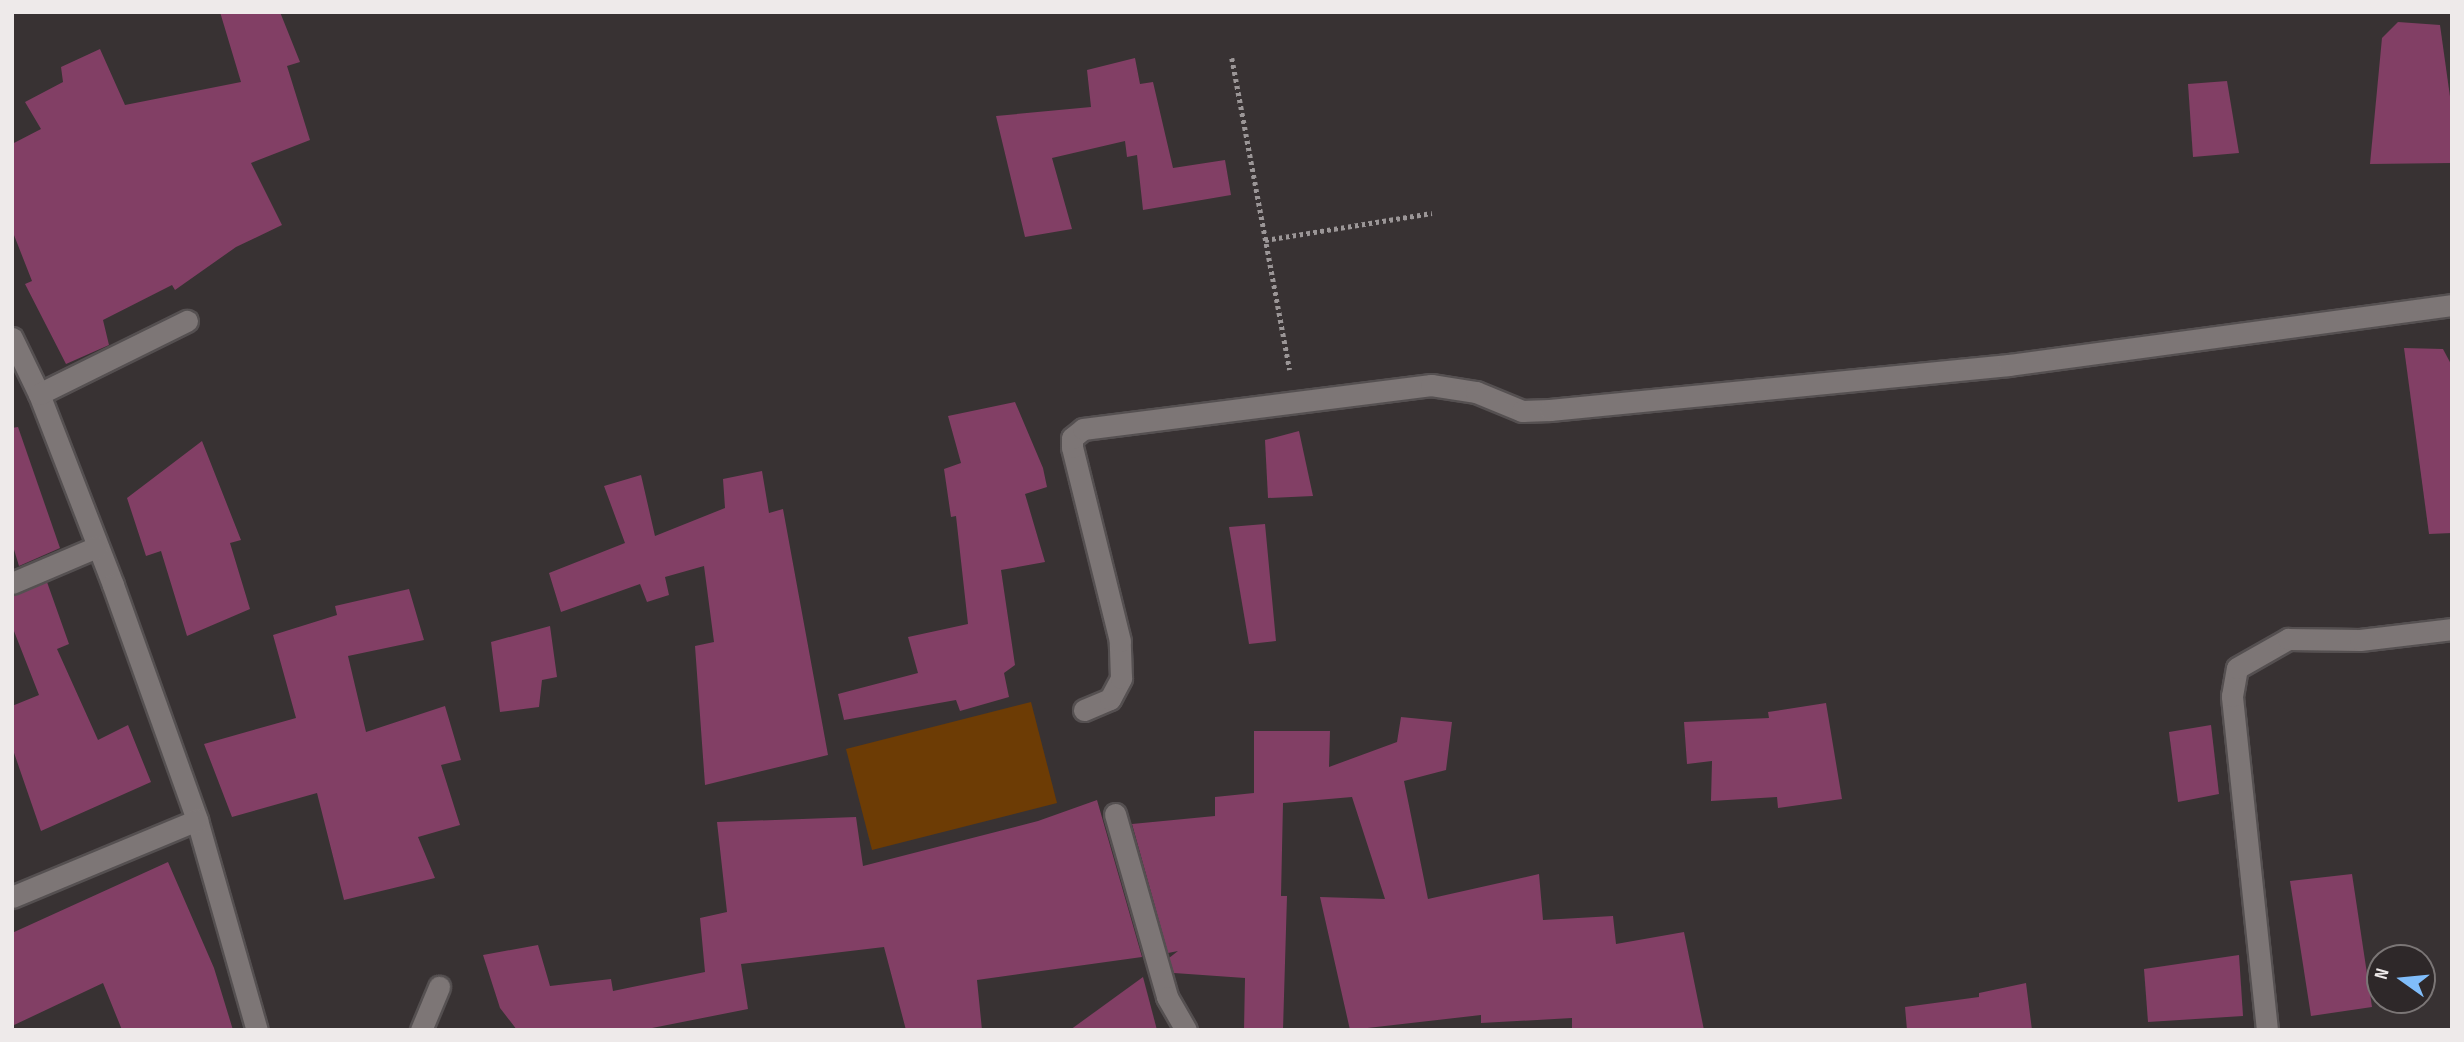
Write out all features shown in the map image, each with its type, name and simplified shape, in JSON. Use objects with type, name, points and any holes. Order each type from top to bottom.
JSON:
[{"type":"street","points":[[1084,710],[1110,699],[1121,678],[1120,641],[1072,438],[1083,429],[1432,385],[1476,392],[1522,411],[1550,410],[2009,365],[2452,305]]},
{"type":"street","points":[[39,394],[187,321]]},
{"type":"street","points":[[12,338],[39,394],[197,820],[257,1030]]},
{"type":"street","points":[[12,583],[97,547]]},
{"type":"street","points":[[2267,1030],[2232,696],[2237,668],[2288,639],[2360,640],[2452,629]]},
{"type":"street","points":[[1115,814],[1167,997],[1186,1030]]},
{"type":"street","points":[[12,897],[197,820]]},
{"type":"street","points":[[421,1030],[439,986]]},
{"type":"path","points":[[1232,58],[1296,402]]},
{"type":"path","points":[[1265,240],[1433,213]]},
{"type":"shaded area","points":[[1031,702],[1057,803],[872,850],[846,749]]},
{"type":"building","points":[[220,12],[280,12],[300,62],[287,66],[310,140],[251,163],[282,225],[236,247],[175,290],[172,285],[103,320],[109,345],[66,364],[25,284],[32,281],[12,230],[12,144],[41,129],[25,102],[63,82],[61,67],[100,49],[125,105],[241,82]]},
{"type":"building","points":[[2398,22],[2440,25],[2452,111],[2452,163],[2370,164],[2382,38]]},
{"type":"building","points":[[1135,58],[1140,84],[1153,82],[1173,168],[1225,160],[1231,195],[1143,210],[1137,155],[1127,157],[1125,141],[1052,158],[1072,229],[1025,237],[996,116],[1091,107],[1087,70]]},
{"type":"building","points":[[2227,81],[2239,153],[2193,157],[2188,84]]},
{"type":"building","points":[[2404,348],[2443,349],[2452,366],[2452,533],[2429,534]]},
{"type":"building","points":[[1015,402],[1043,468],[1047,487],[1025,494],[1045,562],[1001,570],[1015,665],[1004,673],[1009,697],[960,711],[956,700],[844,720],[838,694],[918,673],[908,637],[968,624],[956,516],[951,517],[944,469],[961,463],[948,416]]},
{"type":"building","points":[[18,427],[60,548],[19,566],[12,543],[12,428]]},
{"type":"building","points":[[1299,431],[1313,496],[1268,498],[1265,440]]},
{"type":"building","points":[[202,441],[241,540],[230,543],[250,609],[187,636],[161,551],[146,556],[127,498]]},
{"type":"building","points":[[762,471],[769,513],[783,509],[828,755],[705,785],[695,646],[714,642],[704,566],[665,577],[669,595],[647,602],[640,584],[561,612],[549,573],[625,543],[604,486],[641,475],[655,536],[725,508],[723,479]]},
{"type":"building","points":[[1265,524],[1276,641],[1249,644],[1229,527]]},
{"type":"building","points":[[47,582],[69,644],[57,649],[98,740],[128,725],[151,782],[41,831],[12,747],[12,706],[39,695],[12,626],[12,596]]},
{"type":"building","points":[[409,589],[424,640],[348,656],[366,732],[445,706],[461,760],[441,765],[460,825],[418,837],[435,878],[344,900],[317,793],[232,817],[204,744],[296,718],[273,635],[337,615],[335,606]]},
{"type":"building","points":[[550,626],[557,677],[542,680],[539,707],[500,712],[491,642]]},
{"type":"building","points":[[1826,703],[1842,799],[1778,808],[1777,797],[1711,801],[1712,761],[1687,764],[1684,722],[1769,718],[1768,712]]},
{"type":"building","points":[[1401,717],[1452,722],[1446,770],[1404,781],[1428,899],[1539,874],[1543,920],[1613,916],[1616,944],[1684,932],[1704,1030],[1572,1030],[1572,1018],[1481,1023],[1481,1015],[1350,1030],[1320,897],[1385,899],[1352,797],[1283,803],[1281,896],[1287,896],[1283,1030],[1244,1030],[1245,978],[1174,973],[1169,958],[1178,951],[1168,953],[1132,824],[1215,816],[1215,797],[1254,793],[1254,731],[1330,731],[1329,767],[1397,742]]},
{"type":"building","points":[[2211,725],[2219,794],[2178,802],[2169,732]]},
{"type":"building","points":[[1097,800],[1142,957],[977,980],[982,1030],[906,1030],[884,947],[741,964],[748,1009],[642,1030],[517,1030],[500,1008],[483,955],[538,945],[550,986],[611,979],[613,991],[705,972],[700,918],[727,912],[717,822],[856,817],[863,866],[1038,821]]},
{"type":"building","points":[[168,862],[214,968],[233,1030],[122,1030],[103,983],[12,1026],[12,933]]},
{"type":"building","points":[[2352,874],[2366,967],[2366,1008],[2311,1016],[2290,881]]},
{"type":"building","points":[[2239,955],[2243,1016],[2148,1022],[2144,969]]},
{"type":"building","points":[[1143,977],[1157,1030],[1070,1030]]},
{"type":"building","points":[[2026,983],[2032,1030],[1907,1030],[1905,1007],[1979,997],[1979,993]]}]
